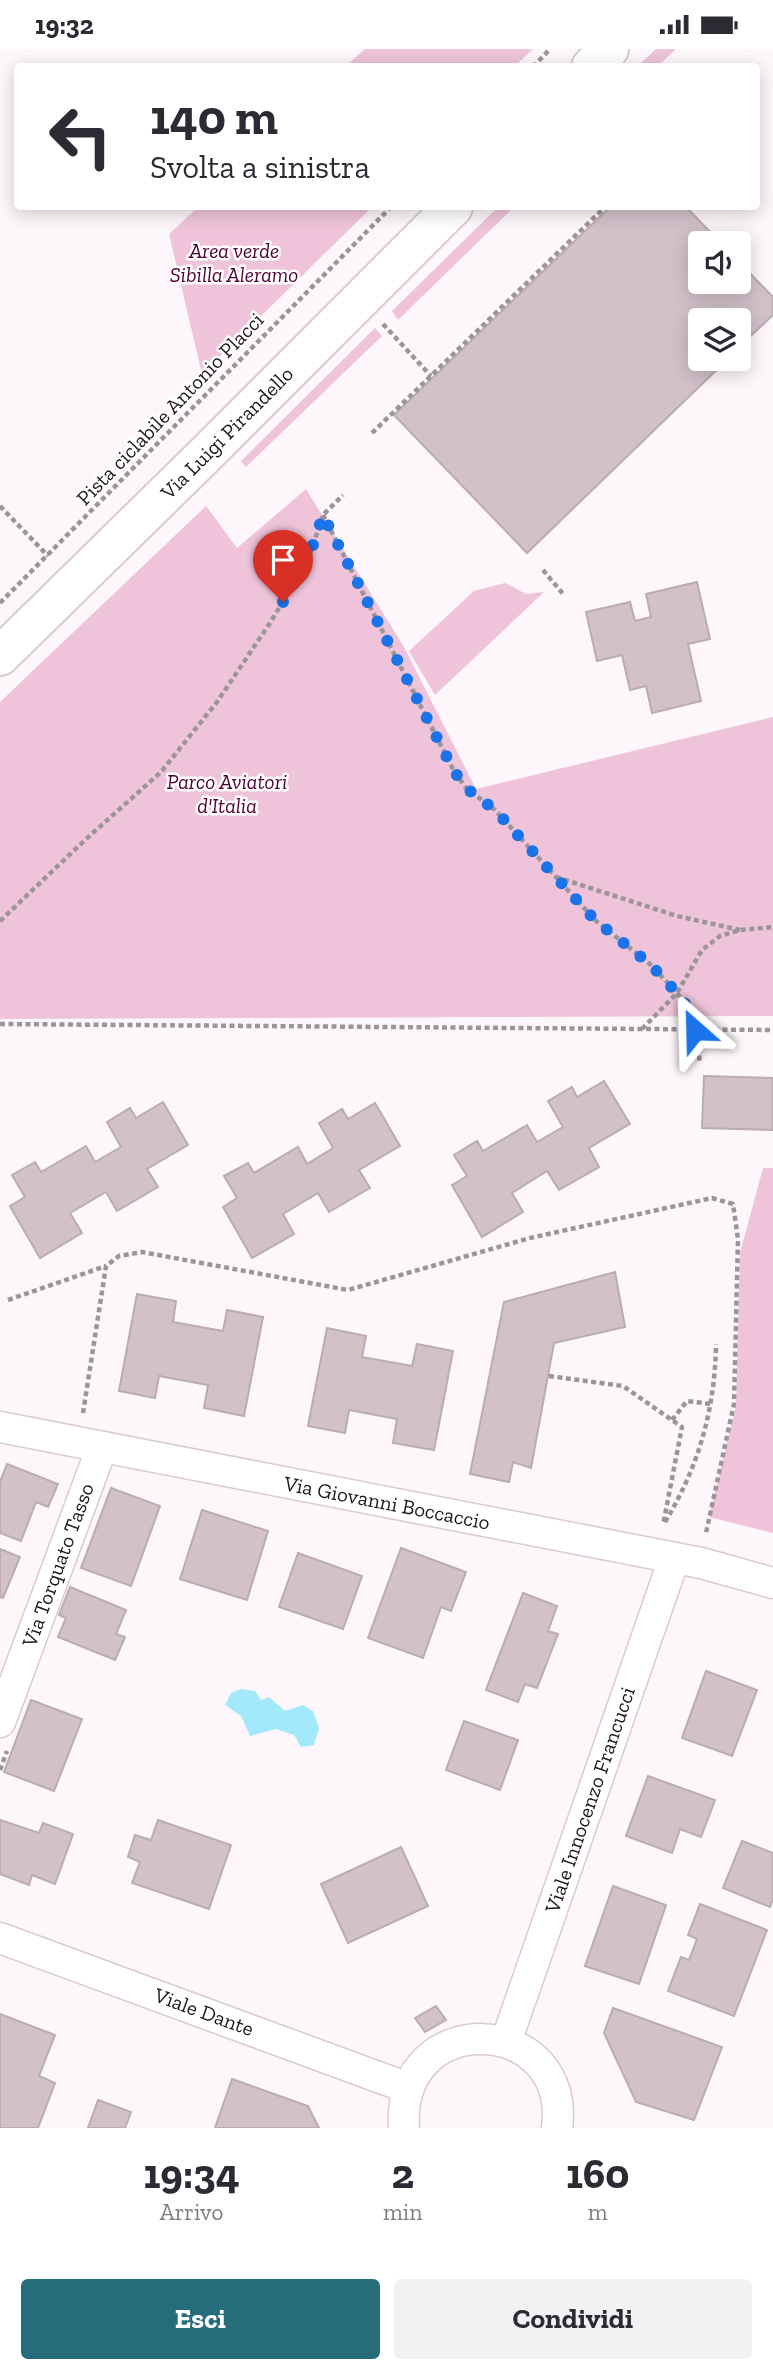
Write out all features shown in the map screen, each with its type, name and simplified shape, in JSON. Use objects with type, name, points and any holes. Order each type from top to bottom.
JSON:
[{"type":"street","points":[[595,63],[609,49]]},
{"type":"street","name":"Via Luigi Pirandello","points":[[0,656],[450,210]]},
{"type":"street","name":"Via Giovanni Boccaccio","points":[[0,1427],[701,1563],[773,1583]]},
{"type":"street","name":"Via Torquato Tasso","points":[[0,1722],[102,1447]]},
{"type":"street","name":"Viale Innocenzo Francucci","points":[[506,2042],[674,1559]]},
{"type":"street","name":"Viale Dante","points":[[0,1938],[408,2088]]},
{"type":"street","points":[[404,2128],[403,2109],[408,2088],[420,2067],[438,2051],[459,2041],[483,2038],[506,2042],[527,2052],[544,2069],[555,2090],[559,2113],[557,2128]]},
{"type":"path","points":[[537,63],[550,49]]},
{"type":"path","name":"Pista ciclabile Antonio Placci","points":[[0,603],[388,210]]},
{"type":"path","points":[[372,433],[602,210]]},
{"type":"path","points":[[0,921],[161,772],[201,722],[271,624],[308,560],[323,515],[343,495]]},
{"type":"path","points":[[0,506],[48,556]]},
{"type":"path","points":[[323,515],[454,771],[466,788],[495,810],[595,920],[651,965],[677,993],[691,1012],[699,1062]]},
{"type":"path","points":[[542,570],[564,595]]},
{"type":"path","points":[[556,877],[677,916],[740,930]]},
{"type":"path","points":[[642,1029],[677,993],[702,950],[720,936],[740,930],[773,927]]},
{"type":"path","points":[[0,1024],[773,1030]]},
{"type":"path","points":[[8,1300],[106,1266],[118,1256],[142,1252],[348,1290],[530,1238],[712,1198],[733,1204],[738,1239],[734,1404],[704,1541]]},
{"type":"path","points":[[82,1421],[106,1266]]},
{"type":"path","points":[[549,1376],[622,1386],[682,1427],[663,1526],[680,1497],[706,1431],[716,1380],[716,1344]]},
{"type":"path","points":[[672,1420],[687,1401],[711,1403]]},
{"type":"green space","points":[[365,49],[533,49],[518,63],[349,63]]},
{"type":"green space","points":[[656,49],[676,49],[661,63],[641,63]]},
{"type":"green space","name":"Area verde Sibilla Aleramo","points":[[195,210],[369,210],[202,374],[169,234]]},
{"type":"green space","points":[[495,210],[511,210],[398,320],[392,311]]},
{"type":"green space","points":[[375,328],[382,336],[246,467],[241,461]]},
{"type":"green space","name":"Parco Aviatori d'Italia","points":[[306,489],[404,647],[476,789],[773,717],[773,1016],[0,1019],[0,702],[206,506],[237,548]]},
{"type":"green space","points":[[505,583],[526,594],[544,592],[435,695],[409,651],[474,591]]},
{"type":"green space","points":[[763,1168],[773,1168],[773,1533],[709,1517],[736,1406],[740,1253]]},
{"type":"water","points":[[241,1689],[255,1691],[261,1700],[269,1697],[285,1711],[303,1705],[313,1711],[319,1728],[314,1745],[301,1747],[294,1735],[276,1729],[250,1736],[241,1716],[225,1705],[231,1693]]},
{"type":"building","points":[[607,210],[689,210],[709,231],[688,231],[688,294],[751,294],[751,274],[773,297],[773,315],[751,336],[751,308],[688,308],[688,371],[716,371],[527,553],[394,415]]},
{"type":"building","points":[[697,582],[710,639],[688,644],[701,701],[652,713],[646,686],[630,690],[622,655],[597,661],[586,612],[630,602],[635,621],[651,617],[646,594]]},
{"type":"building","points":[[704,1076],[773,1078],[773,1130],[702,1128]]},
{"type":"building","points":[[604,1081],[630,1124],[589,1148],[599,1167],[559,1190],[547,1171],[512,1193],[523,1212],[482,1237],[452,1185],[467,1176],[454,1155],[477,1141],[483,1151],[527,1125],[537,1142],[563,1127],[548,1101],[572,1087],[577,1097]]},
{"type":"building","points":[[163,1102],[188,1145],[147,1169],[158,1187],[117,1211],[106,1192],[70,1213],[82,1233],[40,1258],[10,1206],[25,1197],[12,1175],[35,1162],[41,1172],[86,1146],[95,1162],[121,1147],[107,1122],[130,1108],[136,1118]]},
{"type":"building","points":[[375,1103],[400,1146],[359,1170],[370,1188],[329,1212],[318,1193],[283,1214],[294,1234],[252,1258],[223,1207],[237,1198],[224,1176],[248,1163],[254,1173],[298,1147],[307,1164],[333,1148],[319,1123],[342,1109],[348,1119]]},
{"type":"building","points":[[615,1272],[625,1327],[554,1343],[531,1468],[513,1462],[509,1482],[470,1474],[504,1302]]},
{"type":"building","points":[[137,1294],[176,1301],[173,1322],[223,1331],[227,1310],[263,1317],[244,1416],[204,1408],[208,1385],[159,1376],[155,1398],[119,1391]]},
{"type":"building","points":[[327,1328],[366,1336],[362,1357],[412,1366],[417,1344],[453,1351],[434,1450],[393,1443],[397,1419],[349,1410],[345,1433],[308,1426]]},
{"type":"building","points":[[7,1464],[58,1484],[48,1507],[36,1502],[21,1541],[0,1533],[0,1482]]},
{"type":"building","points":[[111,1488],[160,1506],[131,1586],[81,1568]]},
{"type":"building","points":[[202,1510],[268,1531],[247,1600],[180,1579]]},
{"type":"building","points":[[401,1548],[466,1572],[451,1611],[441,1607],[423,1658],[368,1638]]},
{"type":"building","points":[[0,1549],[20,1557],[3,1598],[0,1597]]},
{"type":"building","points":[[298,1553],[362,1576],[343,1629],[279,1607]]},
{"type":"building","points":[[70,1587],[126,1610],[116,1634],[125,1637],[115,1660],[58,1637],[66,1618],[59,1615]]},
{"type":"building","points":[[523,1593],[557,1606],[548,1631],[558,1634],[537,1688],[525,1684],[518,1702],[486,1690]]},
{"type":"building","points":[[706,1671],[757,1690],[732,1756],[682,1738]]},
{"type":"building","points":[[31,1700],[82,1719],[54,1791],[4,1772]]},
{"type":"building","points":[[464,1721],[518,1740],[500,1790],[446,1770]]},
{"type":"building","points":[[648,1776],[715,1800],[701,1837],[680,1829],[672,1853],[626,1836]]},
{"type":"building","points":[[0,1820],[39,1833],[43,1823],[73,1834],[55,1884],[32,1875],[29,1885],[0,1874]]},
{"type":"building","points":[[158,1820],[231,1845],[209,1909],[132,1883],[140,1862],[128,1857],[135,1835],[151,1840]]},
{"type":"building","points":[[742,1841],[773,1853],[773,1899],[770,1907],[723,1888]]},
{"type":"building","points":[[401,1847],[428,1906],[348,1943],[321,1884]]},
{"type":"building","points":[[613,1886],[666,1905],[639,1984],[585,1966]]},
{"type":"building","points":[[700,1904],[767,1930],[734,2016],[668,1991],[681,1957],[689,1960],[697,1939],[688,1935]]},
{"type":"building","points":[[436,2006],[446,2020],[425,2032],[415,2018]]},
{"type":"building","points":[[613,2008],[722,2047],[694,2120],[636,2102],[604,2033]]},
{"type":"building","points":[[0,2014],[55,2035],[39,2076],[55,2083],[38,2128],[0,2128]]},
{"type":"building","points":[[232,2079],[308,2106],[319,2128],[215,2128]]},
{"type":"building","points":[[98,2100],[131,2112],[125,2128],[88,2128]]},
{"type":"route","points":[[283,602],[308,560],[323,515],[454,771],[466,788],[495,810],[595,920],[651,965],[691,1012],[695,1030]]}]
